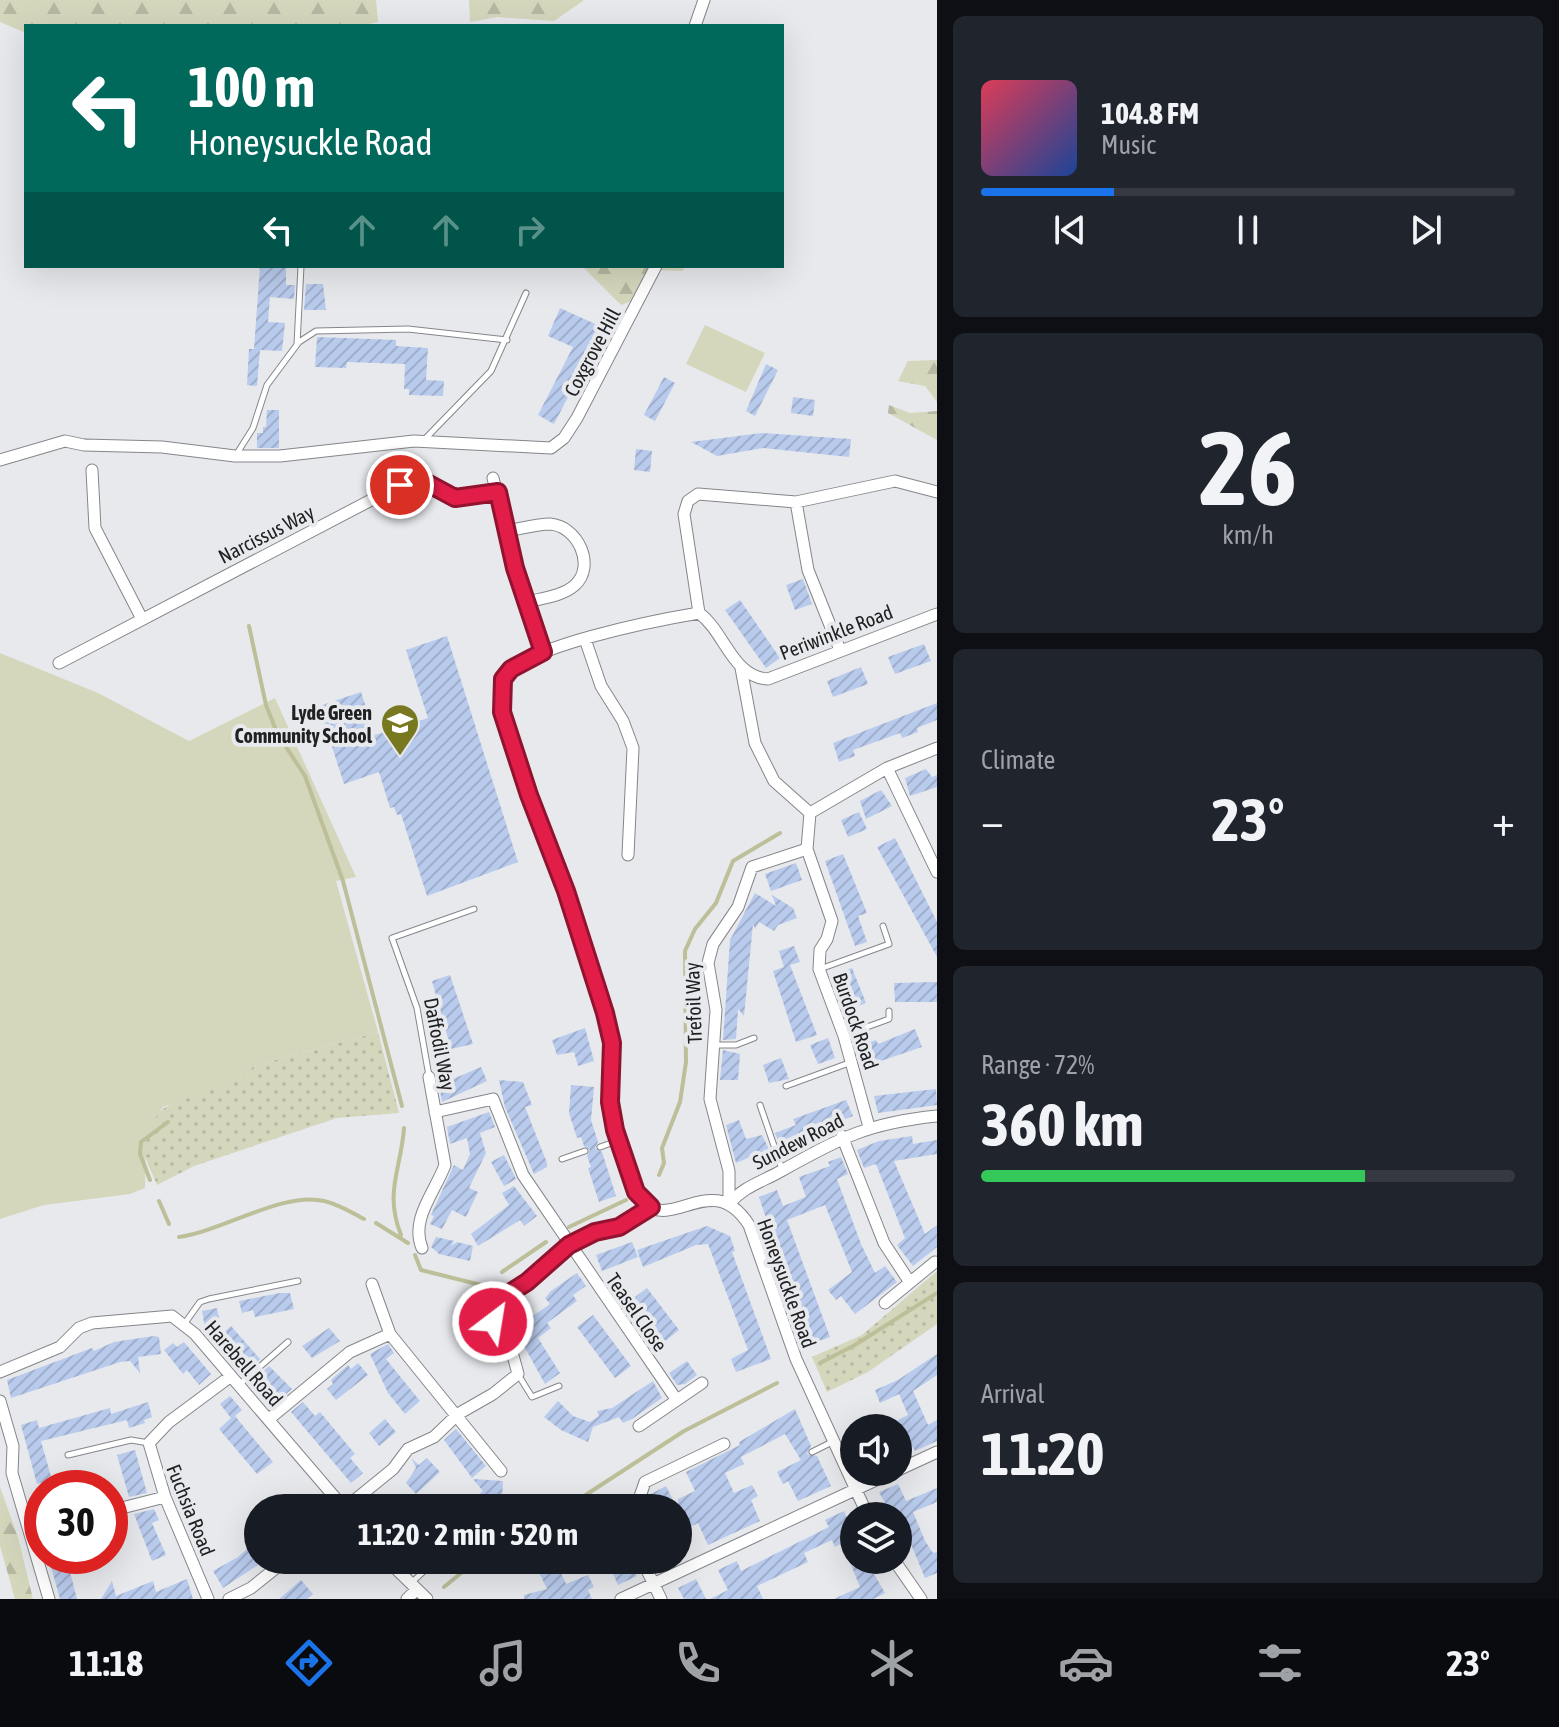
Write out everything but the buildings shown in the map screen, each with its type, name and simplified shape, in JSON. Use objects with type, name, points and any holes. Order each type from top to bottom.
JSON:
[{"type":"street","points":[[696,24],[704,0]]},
{"type":"street","name":"Coxgrove Hill","points":[[423,441],[551,448],[564,438],[577,418],[655,268]]},
{"type":"street","points":[[0,459],[65,441],[162,447],[235,456],[280,456],[423,441]]},
{"type":"street","points":[[92,470],[95,528],[142,619]]},
{"type":"street","points":[[493,478],[515,568],[543,652]]},
{"type":"street","points":[[937,492],[895,481],[796,502],[698,494],[688,501],[685,531],[699,613],[709,621],[741,668],[752,727],[761,755],[774,781],[810,813],[887,768],[937,748]]},
{"type":"street","name":"Narcissus Way","points":[[59,663],[400,485],[429,484],[455,498],[498,492]]},
{"type":"street","points":[[796,502],[808,570],[840,650]]},
{"type":"street","points":[[507,531],[549,524],[560,526],[570,531],[582,551],[584,563],[578,583],[569,590],[528,602]]},
{"type":"street","points":[[699,613],[646,622],[543,652],[511,669],[503,679],[502,712],[529,795],[566,891],[605,1013],[612,1043],[610,1102],[618,1141],[636,1192],[651,1207],[666,1210],[707,1199],[729,1204]]},
{"type":"street","name":"Periwinkle Road","points":[[741,668],[757,678],[768,679],[937,614]]},
{"type":"street","points":[[585,639],[601,686],[623,721],[633,748],[628,855]]},
{"type":"street","points":[[887,768],[937,872]]},
{"type":"street","name":"Burdock Road","points":[[810,813],[807,849],[832,921],[820,950],[819,969],[844,1036],[869,1127]]},
{"type":"street","name":"Trefoil Way","points":[[729,1204],[729,1171],[710,1099],[716,1010],[708,963],[713,944],[738,907],[752,867],[807,849]]},
{"type":"street","name":"Daffodil Way","points":[[422,1248],[416,1234],[428,1193],[445,1165],[429,1077]]},
{"type":"street","name":"Daffodil Way","points":[[435,1112],[493,1099],[523,1175],[569,1245]]},
{"type":"street","name":"Sundew Road","points":[[729,1204],[748,1186],[842,1136],[869,1127],[937,1116]]},
{"type":"street","points":[[842,1136],[884,1243],[909,1281]]},
{"type":"street","name":"Honeysuckle Road","points":[[729,1204],[749,1225],[796,1359],[862,1502]]},
{"type":"street","points":[[362,1494],[393,1469],[408,1449],[434,1437],[458,1414],[493,1394],[518,1374],[518,1367],[493,1322],[491,1311],[497,1301],[527,1282],[569,1245],[595,1232],[619,1227],[651,1207]]},
{"type":"street","name":"Teasel Close","points":[[569,1245],[676,1399]]},
{"type":"street","points":[[885,1303],[935,1262]]},
{"type":"street","points":[[372,1284],[390,1334],[458,1414],[501,1471]]},
{"type":"street","name":"Harebell Road","points":[[0,1372],[60,1347],[79,1328],[92,1323],[172,1316],[185,1323],[332,1494]]},
{"type":"street","points":[[269,1419],[350,1352],[390,1334]]},
{"type":"street","name":"Fuchsia Road","points":[[208,1599],[165,1497],[149,1443],[169,1422],[235,1380]]},
{"type":"street","points":[[639,1426],[702,1383]]},
{"type":"street","points":[[0,1401],[10,1427],[12,1473],[24,1514]]},
{"type":"street","points":[[641,1494],[645,1482],[724,1444]]},
{"type":"street","points":[[912,1464],[937,1452]]},
{"type":"street","points":[[621,1599],[860,1486]]},
{"type":"street","points":[[128,1506],[165,1497]]},
{"type":"street","points":[[42,1574],[49,1599]]},
{"type":"street","points":[[229,1599],[251,1588],[268,1574]]},
{"type":"street","points":[[398,1574],[411,1591],[427,1599]]},
{"type":"street","points":[[649,1574],[661,1599]]},
{"type":"street","points":[[904,1574],[921,1599]]},
{"type":"lane","points":[[297,345],[301,268]]},
{"type":"lane","points":[[423,441],[491,371],[526,293]]},
{"type":"lane","points":[[235,456],[253,428],[267,385],[297,345],[316,331],[408,329],[507,340]]},
{"type":"lane","name":"Daffodil Way","points":[[429,1077],[417,1008],[392,938],[474,909]]},
{"type":"lane","points":[[819,969],[889,944],[883,926]]},
{"type":"lane","points":[[844,1036],[889,1019],[889,1011]]},
{"type":"lane","points":[[713,1045],[736,1045],[754,1038]]},
{"type":"lane","points":[[786,1086],[852,1062]]},
{"type":"lane","points":[[760,1105],[783,1170]]},
{"type":"lane","points":[[600,1147],[618,1141]]},
{"type":"lane","points":[[562,1159],[585,1151]]},
{"type":"lane","points":[[185,1323],[200,1302],[298,1281]]},
{"type":"lane","points":[[235,1380],[288,1342]]},
{"type":"lane","points":[[518,1374],[532,1397],[537,1398],[559,1386]]},
{"type":"lane","points":[[68,1455],[131,1440],[149,1443]]},
{"type":"lane","points":[[812,1452],[833,1442]]},
{"type":"lane","points":[[411,1591],[425,1574]]},
{"type":"green space","points":[[0,0],[376,0],[378,22],[24,24],[24,32],[0,22]]},
{"type":"green space","points":[[469,0],[583,1],[554,21],[497,17],[470,22]]},
{"type":"green space","points":[[584,268],[684,268],[683,271],[649,270],[638,299],[621,305]]},
{"type":"green space","points":[[705,325],[765,353],[746,392],[686,364]]},
{"type":"green space","points":[[937,360],[937,402],[925,386],[898,381],[908,361]]},
{"type":"green space","points":[[889,405],[910,413],[937,411],[937,440],[888,413]]},
{"type":"green space","points":[[0,653],[98,693],[189,741],[275,698],[356,877],[336,881],[378,1032],[253,1066],[248,1076],[163,1107],[146,1132],[145,1188],[130,1194],[44,1205],[0,1219]]},
{"type":"green space","points":[[378,1032],[399,1113],[337,1118],[194,1166],[157,1185],[144,1150],[145,1133],[153,1119],[165,1108],[180,1099],[247,1076],[253,1066]]},
{"type":"green space","points":[[937,1271],[937,1324],[868,1372],[827,1392],[812,1357],[862,1335]]},
{"type":"green space","points":[[0,1487],[18,1537],[24,1574],[27,1574],[33,1599],[15,1599],[0,1546]]},
{"type":"waterway","points":[[249,626],[266,705],[277,733],[305,776],[343,881],[402,1106]]},
{"type":"waterway","points":[[659,1175],[664,1163],[662,1148],[680,1102],[686,1062],[685,951],[695,929],[716,903],[733,861],[780,833]]},
{"type":"waterway","points":[[150,1180],[140,1154],[141,1142],[168,1122]]},
{"type":"waterway","points":[[401,1235],[396,1220],[394,1193],[404,1128]]},
{"type":"waterway","points":[[179,1237],[272,1206],[308,1199],[334,1204],[364,1219]]},
{"type":"waterway","points":[[569,1227],[626,1200]]},
{"type":"waterway","points":[[159,1201],[169,1224]]},
{"type":"waterway","points":[[376,1223],[408,1243]]},
{"type":"waterway","points":[[502,1272],[546,1242]]},
{"type":"waterway","points":[[415,1255],[421,1270],[485,1286]]},
{"type":"waterway","points":[[820,1363],[855,1345],[937,1293]]},
{"type":"waterway","points":[[587,1494],[684,1431],[777,1383]]},
{"type":"waterway","points":[[444,1587],[460,1574]]},
{"type":"place","name":"Lyde Green Community School","points":[[400,757]]},
{"type":"route","points":[[400,485],[429,484],[455,498],[498,492],[515,568],[543,652],[511,669],[503,679],[500,692],[502,712],[529,795],[566,891],[605,1013],[612,1043],[610,1102],[615,1130],[636,1192],[651,1207],[619,1227],[595,1232],[569,1245],[527,1282],[497,1301],[491,1311],[493,1322]]}]
